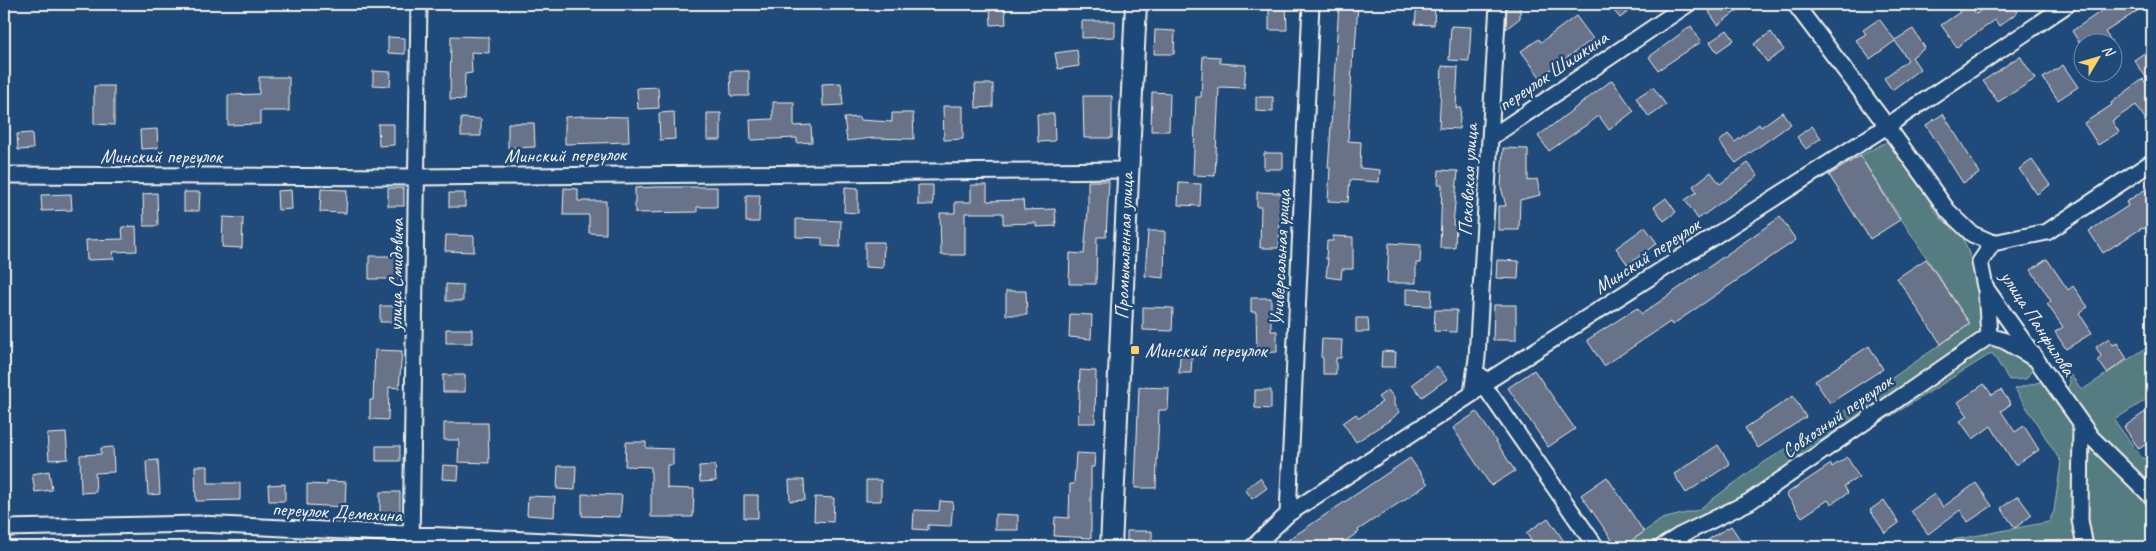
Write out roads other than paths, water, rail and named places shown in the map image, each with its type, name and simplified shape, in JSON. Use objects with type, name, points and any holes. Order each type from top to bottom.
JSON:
[{"type":"main road","name":"Промышленная улица","points":[[1112,547],[1136,4]]},
{"type":"street","name":"улица Смидовича","points":[[412,541],[419,4]]},
{"type":"street","name":"Универсальная улица","points":[[1288,514],[1311,4]]},
{"type":"street","name":"Псковская улица","points":[[1498,4],[1477,358],[1478,389],[1596,547]]},
{"type":"street","name":"переулок Шишкина","points":[[1490,138],[1688,4]]},
{"type":"street","points":[[1795,4],[1888,126],[1948,211],[1972,234],[1993,243],[2047,232],[2152,162]]},
{"type":"street","name":"Минский переулок","points":[[1252,547],[1288,514],[1478,389],[1888,126],[2068,4]]},
{"type":"street","name":"Минский переулок","points":[[4,176],[418,177],[1128,170]]},
{"type":"street","name":"улица Панфилова","points":[[1993,243],[1980,262],[1986,287],[2091,437],[2152,496]]},
{"type":"street","points":[[1986,287],[1989,336],[2006,341],[2036,359]]},
{"type":"street","name":"Совхозный переулок","points":[[1662,547],[1679,536],[1749,502],[1989,336]]},
{"type":"street","points":[[2081,423],[2080,520],[2085,547]]},
{"type":"street","name":"переулок Демехина","points":[[4,529],[200,524],[412,541],[668,547]]},
{"type":"place","name":"Минский переулок","points":[[1135,350]]}]
